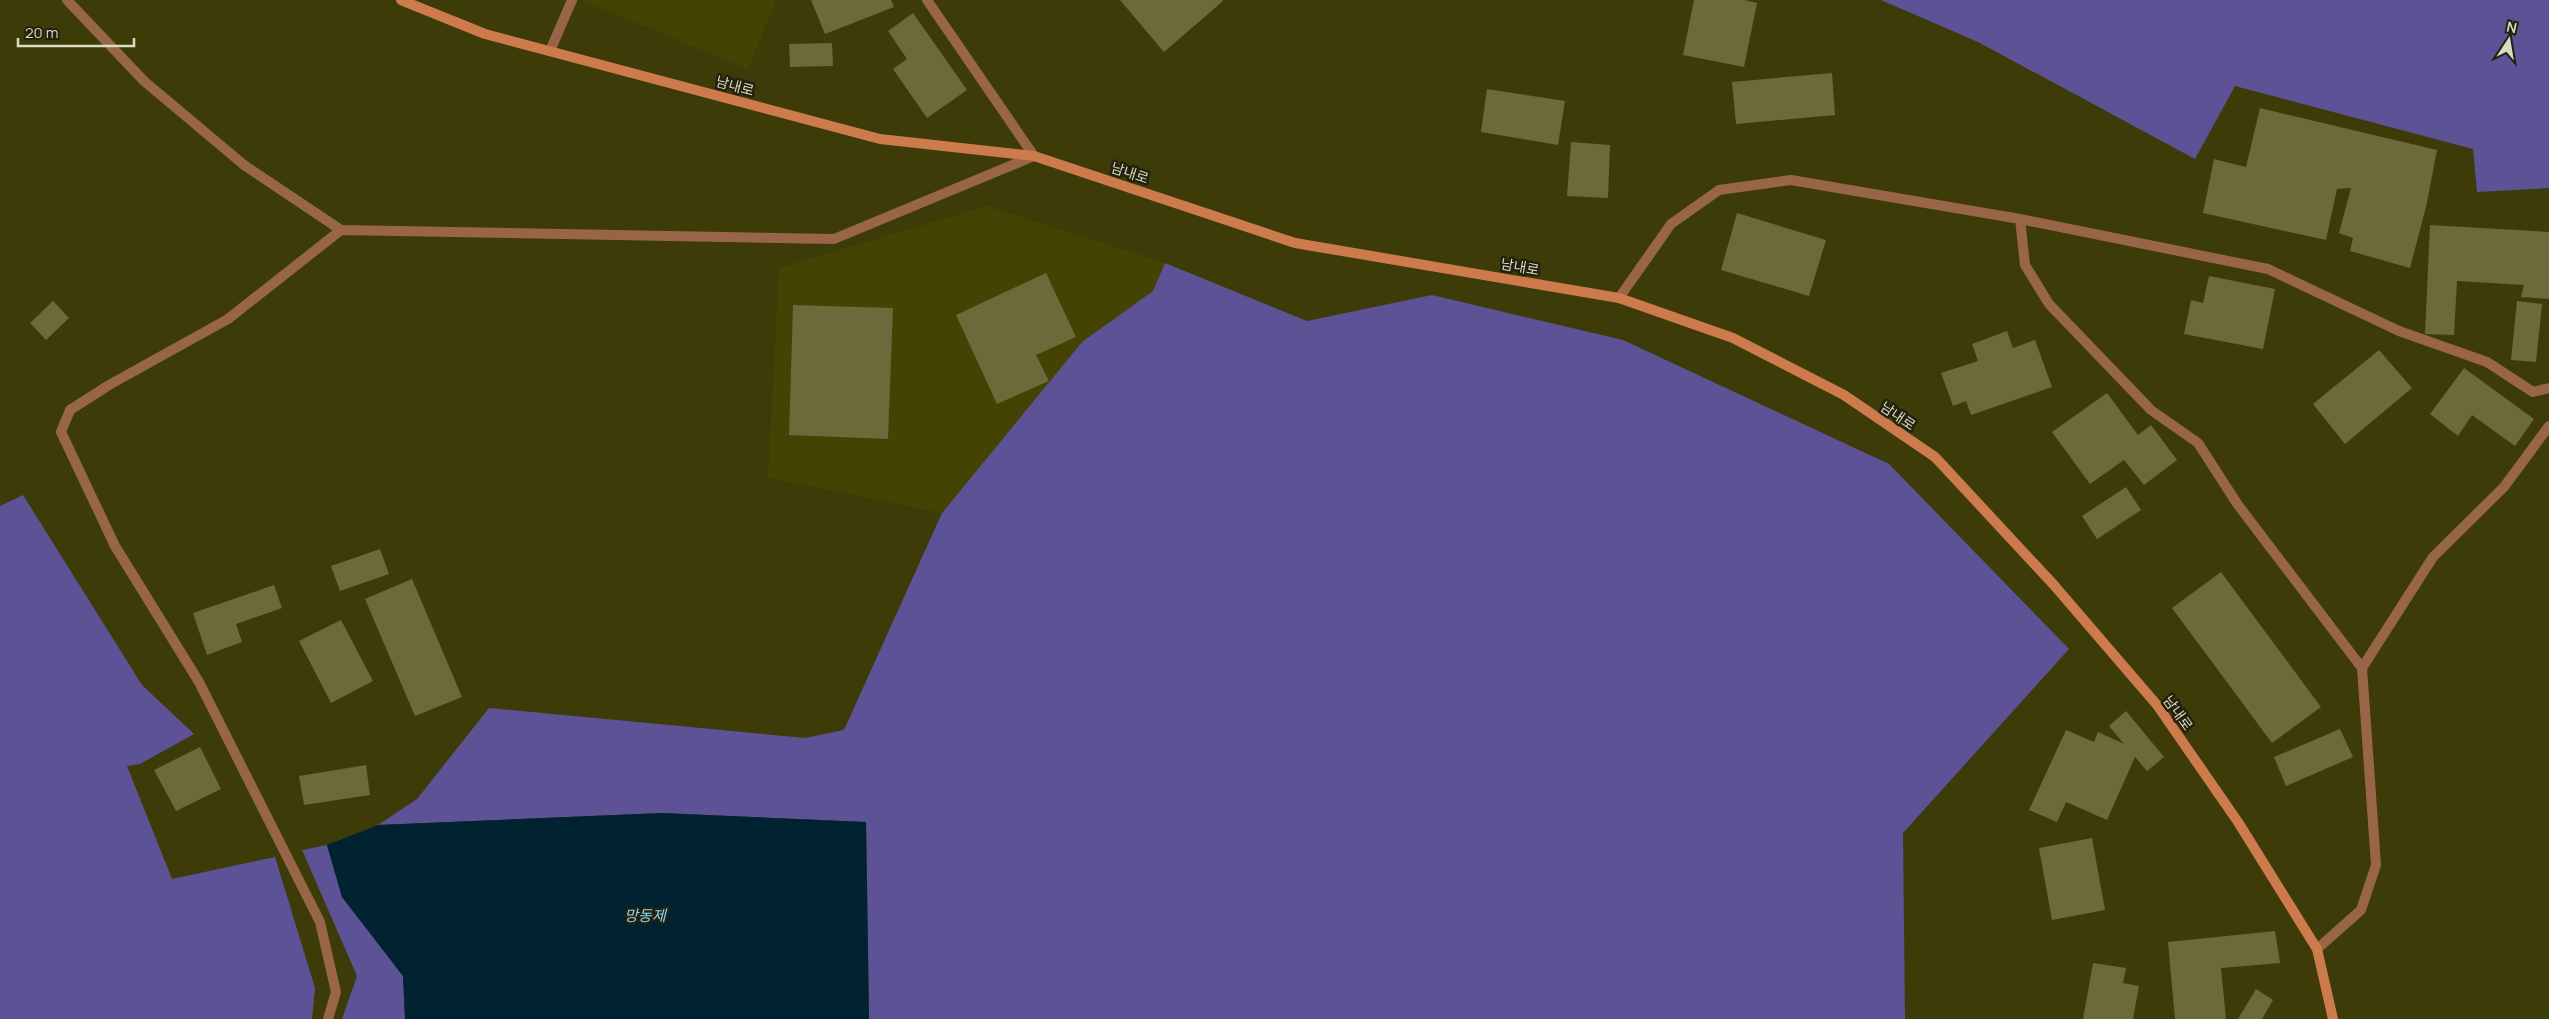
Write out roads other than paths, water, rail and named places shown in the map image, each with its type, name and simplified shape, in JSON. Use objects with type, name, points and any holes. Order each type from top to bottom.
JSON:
[{"type":"street","points":[[67,0],[144,81],[237,159],[341,230],[834,239],[1034,156],[927,0]]},
{"type":"street","name":"남내로","points":[[401,0],[485,34],[880,139],[1034,156],[1294,243],[1619,298],[1733,338],[1844,395],[1935,457],[2053,584],[2157,706],[2238,822],[2317,949],[2333,1019]]},
{"type":"street","points":[[550,51],[572,0]]},
{"type":"street","points":[[1619,298],[1671,224],[1720,190],[1791,180],[2020,219],[2268,269],[2399,331],[2488,362],[2533,392],[2549,388]]},
{"type":"street","points":[[2020,219],[2026,265],[2049,304],[2150,410],[2198,443],[2238,505],[2362,668],[2376,865],[2361,910],[2317,949]]},
{"type":"street","points":[[328,1019],[336,992],[320,922],[199,682],[115,546],[61,432],[70,410],[109,385],[228,319],[341,230]]},
{"type":"street","points":[[2362,668],[2433,557],[2504,487],[2549,426]]},
{"type":"water","name":"망동제","points":[[662,813],[866,822],[869,1019],[405,1019],[403,976],[342,897],[327,845],[378,825]]}]
